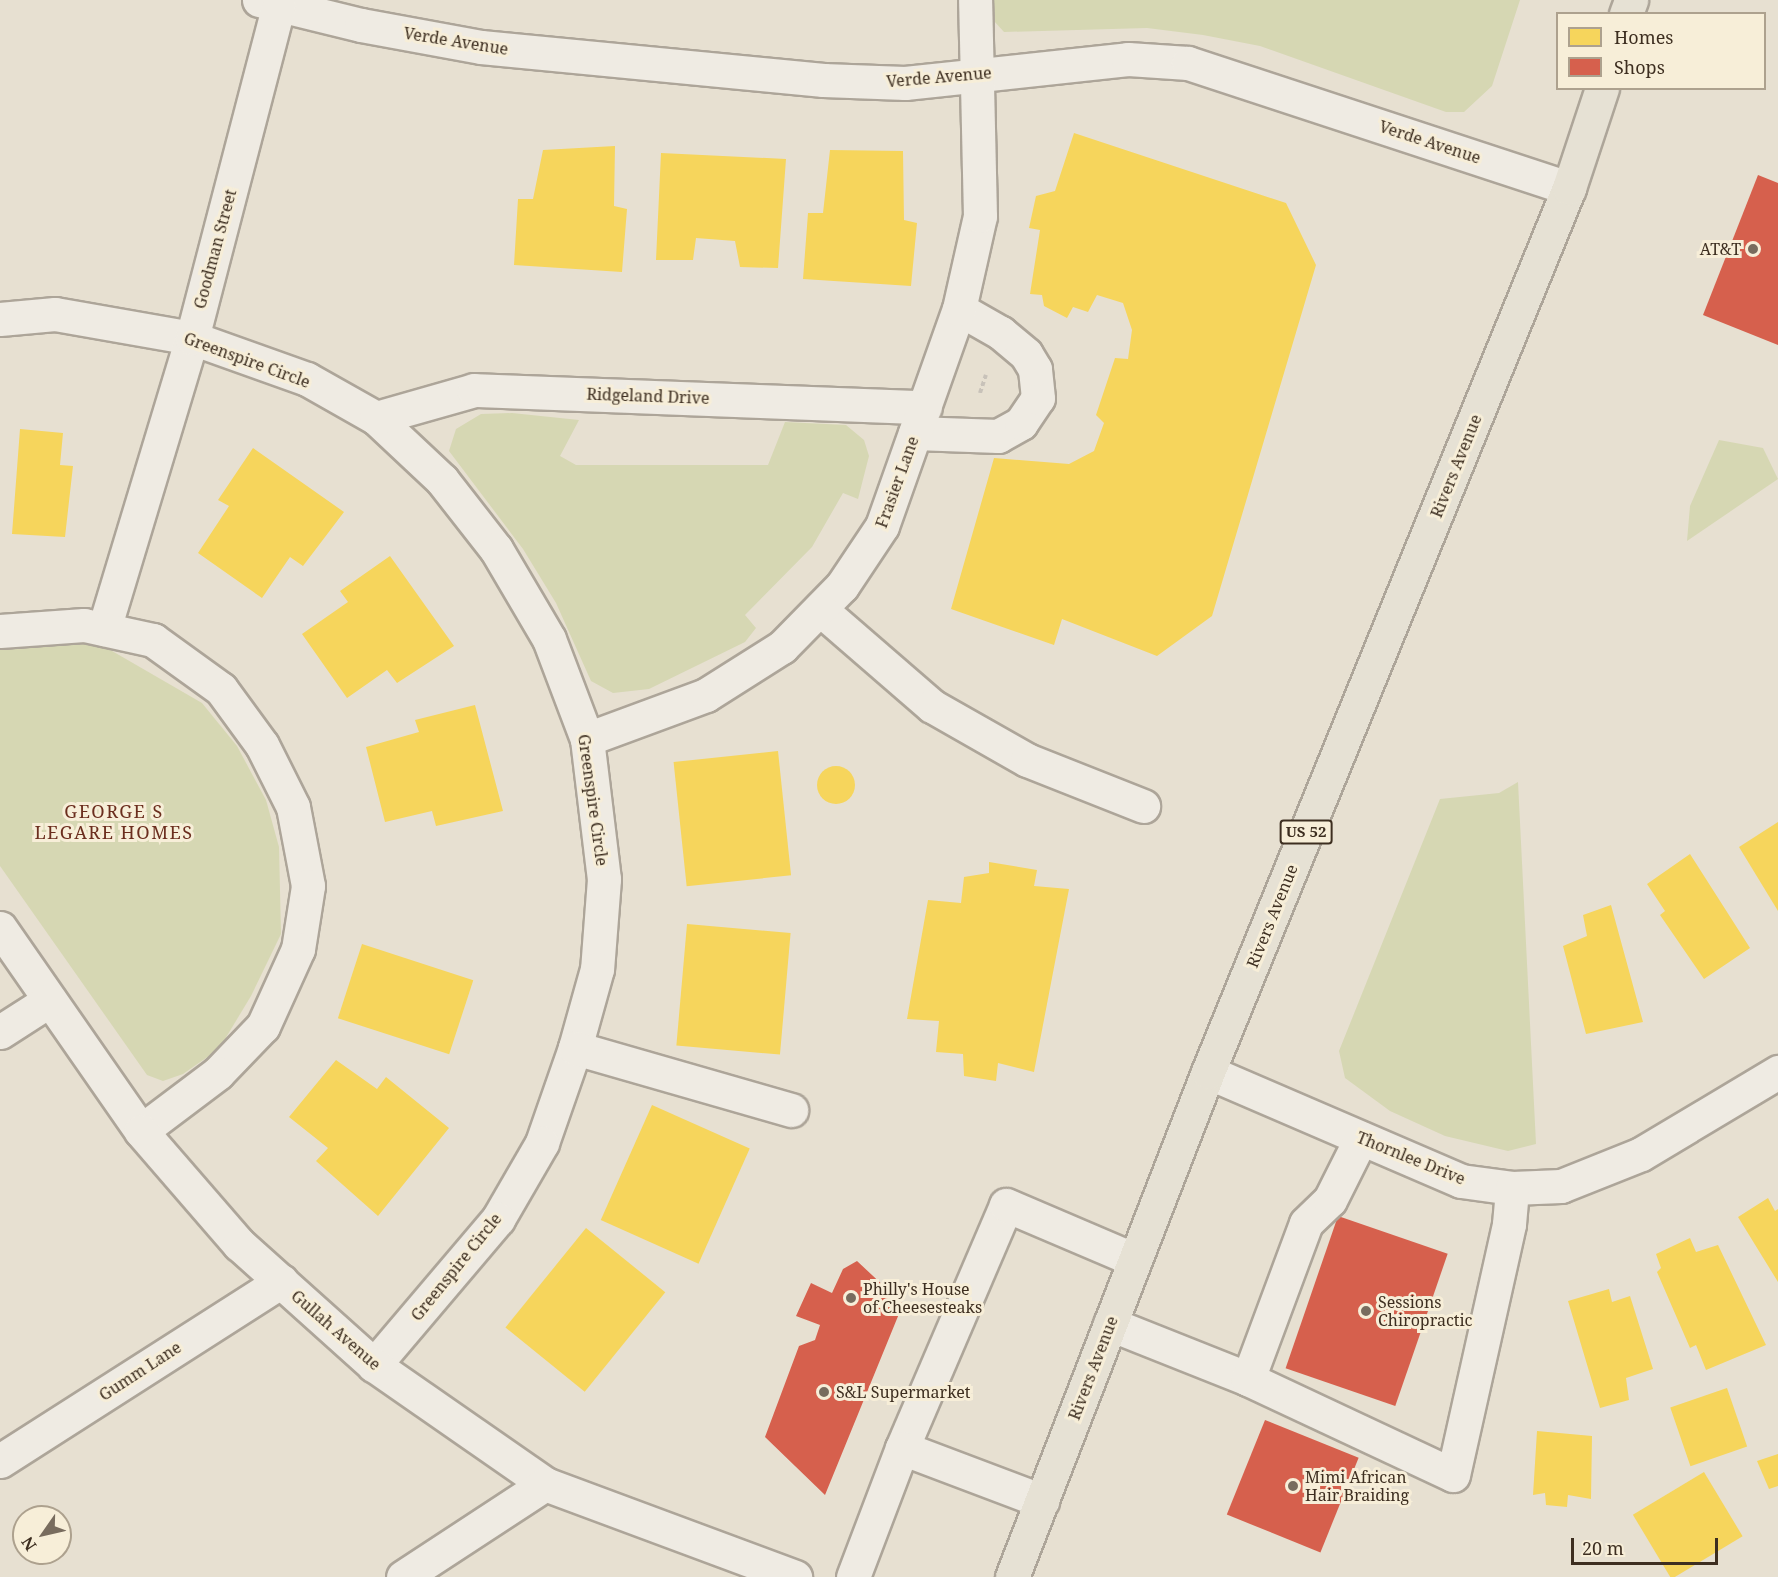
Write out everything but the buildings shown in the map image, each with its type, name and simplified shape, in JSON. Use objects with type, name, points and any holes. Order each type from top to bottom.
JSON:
[{"type":"main road","name":"Rivers Avenue","points":[[1012,1577],[1208,1072],[1569,188],[1601,90]]},
{"type":"street","name":"Frasier Lane","points":[[587,739],[706,694],[782,647],[842,586],[882,526],[959,309],[980,216],[975,0]]},
{"type":"street","name":"Verde Avenue","points":[[269,3],[361,25],[504,49],[823,80],[905,83],[1128,59],[1188,63],[1569,188]]},
{"type":"street","name":"Goodman Street","points":[[104,628],[192,338],[269,3]]},
{"type":"street","name":"Ridgeland Drive","points":[[376,418],[474,390],[920,420],[998,436],[1021,423],[1038,398],[1035,369],[1026,354],[1001,333],[959,309]]},
{"type":"street","name":"Greenspire Circle","points":[[0,319],[55,314],[192,338],[307,379],[376,418],[442,480],[496,549],[549,639],[587,739],[604,879],[597,969],[575,1048],[543,1143],[498,1219],[374,1365]]},
{"type":"street","points":[[820,609],[932,706],[1027,760],[1143,806]]},
{"type":"street","points":[[0,630],[68,625],[104,628],[153,640],[221,689],[262,745],[293,807],[308,886],[298,949],[264,1026],[218,1073],[141,1131]]},
{"type":"street","name":"Gullah Avenue","points":[[0,928],[141,1131],[239,1244],[374,1365],[545,1484],[795,1577]]},
{"type":"street","points":[[0,1032],[50,1000]]},
{"type":"street","points":[[575,1048],[791,1110]]},
{"type":"street","name":"Thornlee Drive","points":[[1208,1072],[1461,1181],[1512,1188],[1561,1186],[1641,1154],[1778,1072]]},
{"type":"street","points":[[1248,1379],[1306,1223],[1330,1200],[1361,1138]]},
{"type":"street","points":[[1110,1324],[1248,1379],[1453,1475],[1509,1224],[1512,1188]]},
{"type":"street","points":[[853,1577],[902,1448],[1006,1205],[1135,1260]]},
{"type":"street","name":"Gumm Lane","points":[[0,1461],[281,1281]]},
{"type":"street","points":[[902,1448],[1042,1501]]},
{"type":"street","points":[[403,1577],[545,1484]]},
{"type":"path","points":[[976,404],[987,371]]},
{"type":"green space","points":[[989,0],[1520,0],[1492,86],[1464,112],[1446,112],[1260,46],[1203,35],[1147,28],[1004,32],[994,21]]},
{"type":"green space","points":[[512,413],[579,420],[560,456],[576,465],[768,465],[785,422],[846,425],[864,440],[869,456],[858,499],[843,493],[812,547],[745,615],[756,628],[745,642],[649,689],[613,693],[591,681],[556,603],[523,549],[449,451],[456,429],[481,414]]},
{"type":"green space","points":[[1719,440],[1763,448],[1778,479],[1687,541],[1690,506]]},
{"type":"green space","points":[[34,642],[100,644],[202,703],[237,746],[266,800],[279,847],[281,934],[251,996],[219,1049],[183,1074],[163,1081],[147,1075],[0,866],[0,647]]},
{"type":"green space","points":[[1518,782],[1536,1144],[1508,1151],[1445,1136],[1390,1111],[1345,1078],[1339,1051],[1440,799],[1499,793]]},
{"type":"place","name":"AT&T","points":[[1753,249]]},
{"type":"place","name":"Philly's House of Cheesesteaks","points":[[851,1298]]},
{"type":"place","name":"Sessions Chiropractic","points":[[1366,1311]]},
{"type":"place","name":"S&L Supermarket","points":[[824,1392]]},
{"type":"place","name":"Mimi African Hair Braiding","points":[[1293,1486]]},
{"type":"district","name":"GEORGE S LEGARE HOMES","points":[[114,822]]}]
